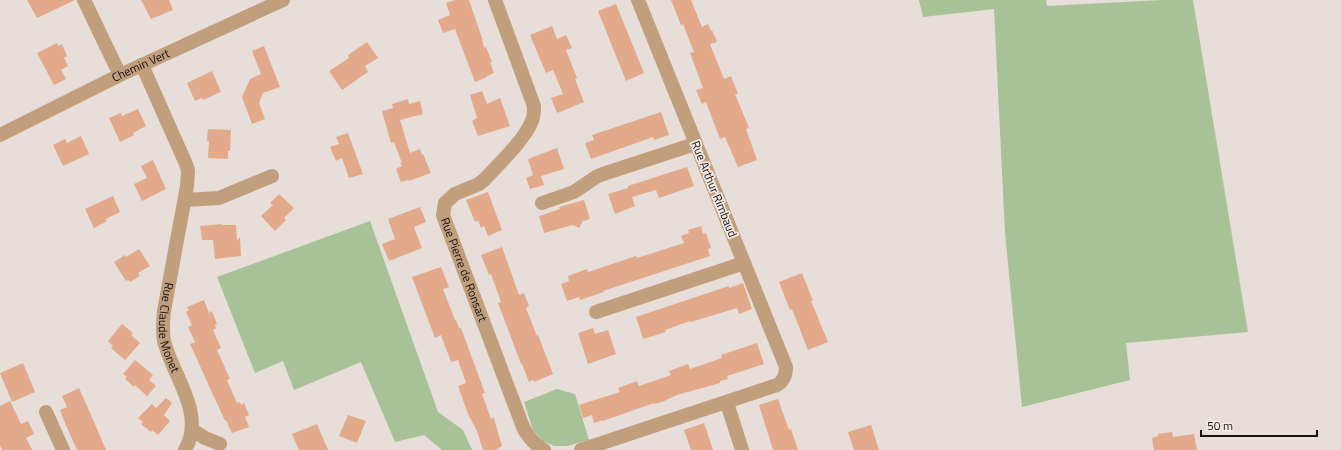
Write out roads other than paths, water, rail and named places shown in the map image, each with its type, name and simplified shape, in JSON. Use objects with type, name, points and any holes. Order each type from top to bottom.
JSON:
[{"type":"street","points":[[84,0],[120,75]]},
{"type":"street","name":"Chemin Vert","points":[[0,135],[120,75],[283,0]]},
{"type":"street","name":"Rue Pierre de Ronsart","points":[[495,0],[534,106],[534,114],[532,121],[522,136],[485,179],[479,184],[455,194],[445,203],[443,215],[523,427],[532,441],[544,450]]},
{"type":"street","name":"Rue Arthur Rimbaud","points":[[638,0],[786,367],[782,382],[727,403]]},
{"type":"street","name":"Rue Claude Monet","points":[[142,65],[186,164],[188,177],[164,311],[163,331],[166,348],[191,409],[192,430],[185,450]]},
{"type":"street","points":[[542,203],[574,192],[590,180],[603,174],[695,144]]},
{"type":"street","points":[[185,200],[219,198],[272,176]]},
{"type":"street","points":[[596,312],[744,263]]},
{"type":"street","points":[[580,450],[608,446],[727,403],[742,450]]},
{"type":"street","points":[[46,412],[63,450]]},
{"type":"street","points":[[192,430],[205,438],[220,444]]}]
